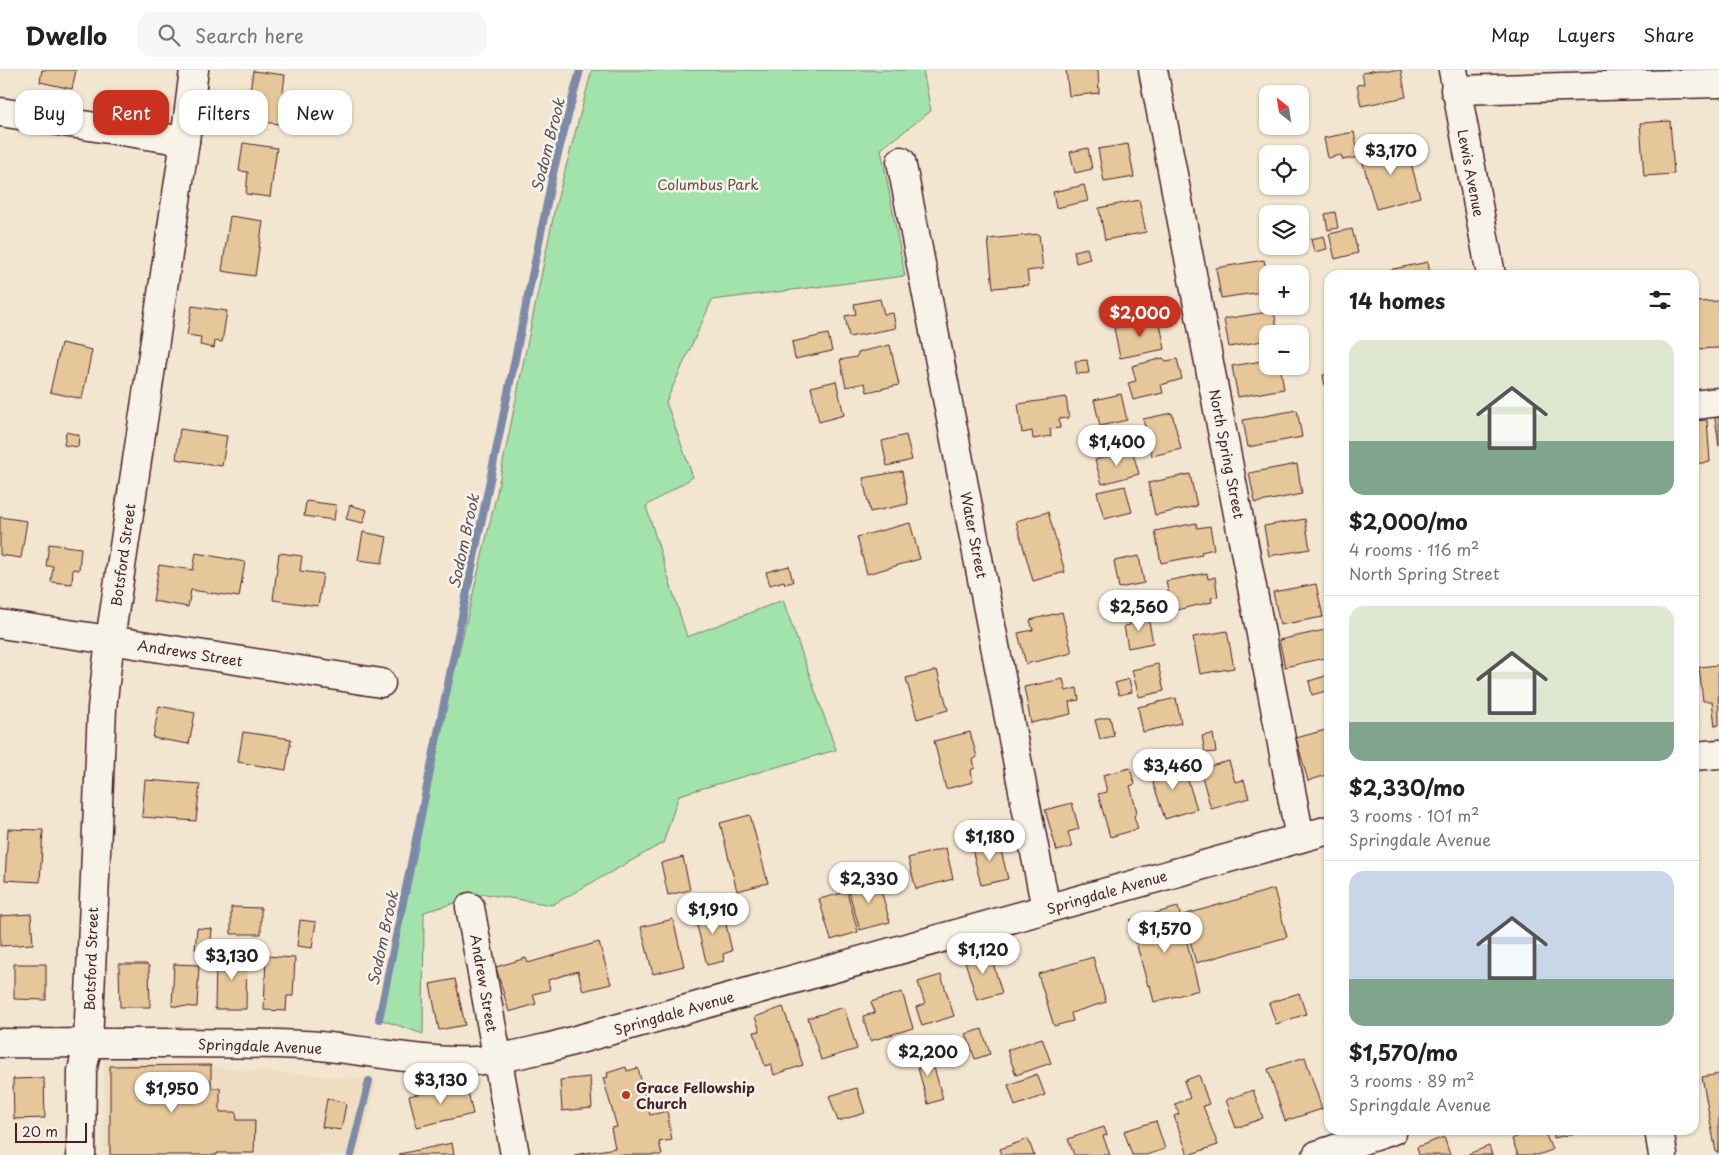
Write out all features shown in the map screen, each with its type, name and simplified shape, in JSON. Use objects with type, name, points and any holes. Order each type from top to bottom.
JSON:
[{"type":"street","name":"Botsford Street","points":[[81,1155],[82,1072],[88,1044],[102,708],[110,640],[194,70]]},
{"type":"street","name":"North Spring Street","points":[[1153,70],[1300,838]]},
{"type":"street","points":[[1454,80],[1719,84]]},
{"type":"street","name":"Lewis Avenue","points":[[1454,80],[1490,270]]},
{"type":"street","points":[[0,112],[185,141]]},
{"type":"street","name":"Water Street","points":[[901,161],[1046,910]]},
{"type":"street","points":[[1699,404],[1719,402]]},
{"type":"street","name":"Andrews Street","points":[[0,624],[381,683]]},
{"type":"street","points":[[1699,756],[1719,754]]},
{"type":"street","name":"Springdale Avenue","points":[[0,1043],[270,1044],[312,1046],[456,1062],[497,1058],[551,1048],[1324,831]]},
{"type":"street","name":"Andrew Street","points":[[470,908],[515,1155]]},
{"type":"street","points":[[1324,1154],[1379,1135]]},
{"type":"street","points":[[1660,1135],[1663,1155]]},
{"type":"shaded area","points":[[104,1059],[377,1080],[359,1155],[104,1155]]},
{"type":"green space","name":"Columbus Park","points":[[592,70],[923,70],[931,111],[881,149],[905,276],[712,300],[666,402],[693,477],[646,506],[687,637],[783,600],[836,750],[679,795],[663,843],[552,905],[485,894],[424,912],[423,1034],[379,1019],[429,778],[496,497],[555,208]]},
{"type":"building","points":[[42,70],[76,70],[72,89],[40,82]]},
{"type":"building","points":[[1066,70],[1098,70],[1099,93],[1069,96]]},
{"type":"building","points":[[1377,70],[1401,70],[1406,97],[1361,106],[1357,85],[1364,84],[1362,73]]},
{"type":"building","points":[[253,71],[285,75],[283,90],[278,90],[278,124],[268,123],[268,90],[250,90]]},
{"type":"building","points":[[1670,121],[1674,174],[1644,176],[1640,123]]},
{"type":"building","points":[[1354,132],[1359,157],[1343,160],[1341,155],[1328,158],[1324,138]]},
{"type":"building","points":[[243,143],[277,148],[270,197],[246,194],[248,172],[239,171]]},
{"type":"building","points":[[1128,144],[1134,177],[1104,182],[1098,149]]},
{"type":"building","points":[[1406,144],[1420,197],[1376,209],[1361,156]]},
{"type":"building","points":[[1088,148],[1092,169],[1075,173],[1070,152]]},
{"type":"building","points":[[1084,185],[1088,201],[1056,208],[1053,192]]},
{"type":"building","points":[[1139,200],[1146,232],[1105,240],[1099,208]]},
{"type":"building","points":[[1335,212],[1338,228],[1328,230],[1325,214]]},
{"type":"building","points":[[230,216],[263,221],[255,276],[222,271]]},
{"type":"building","points":[[1352,229],[1358,253],[1335,259],[1329,234]]},
{"type":"building","points":[[1039,234],[1043,269],[1027,271],[1029,285],[993,288],[988,239]]},
{"type":"building","points":[[1324,236],[1327,249],[1314,252],[1311,239]]},
{"type":"building","points":[[1087,248],[1090,259],[1076,263],[1074,251]]},
{"type":"building","points":[[1264,260],[1265,265],[1259,265],[1259,292],[1221,298],[1216,268]]},
{"type":"building","points":[[1428,262],[1429,270],[1388,270]]},
{"type":"building","points":[[880,299],[884,314],[893,313],[896,328],[849,337],[845,316],[856,314],[854,304]]},
{"type":"building","points":[[1719,301],[1719,348],[1699,349],[1699,302]]},
{"type":"building","points":[[192,306],[227,311],[222,342],[215,341],[214,348],[200,345],[201,337],[187,335]]},
{"type":"building","points":[[1259,313],[1259,315],[1275,315],[1276,325],[1259,325],[1259,342],[1229,347],[1224,319]]},
{"type":"building","points":[[1159,319],[1165,349],[1120,358],[1114,328]]},
{"type":"building","points":[[828,334],[832,351],[795,359],[792,342]]},
{"type":"building","points":[[61,343],[92,350],[82,399],[50,392]]},
{"type":"building","points":[[890,345],[899,385],[867,392],[865,383],[846,387],[840,360],[856,357],[859,352]]},
{"type":"building","points":[[1163,358],[1166,361],[1177,359],[1182,379],[1161,385],[1163,393],[1133,400],[1128,383],[1136,381],[1132,366]]},
{"type":"building","points":[[1087,360],[1089,373],[1077,374],[1075,361]]},
{"type":"building","points":[[1259,362],[1259,375],[1282,375],[1284,389],[1238,397],[1232,366]]},
{"type":"building","points":[[836,381],[844,415],[819,422],[811,387]]},
{"type":"building","points":[[1121,394],[1127,420],[1100,426],[1094,400]]},
{"type":"building","points":[[1066,397],[1069,418],[1059,419],[1060,428],[1050,429],[1051,436],[1033,439],[1032,431],[1022,433],[1018,404]]},
{"type":"building","points":[[1297,410],[1302,437],[1248,447],[1243,420]]},
{"type":"building","points":[[1172,413],[1181,449],[1152,456],[1143,419]]},
{"type":"building","points":[[1719,417],[1719,446],[1715,418]]},
{"type":"building","points":[[1707,420],[1710,462],[1699,463],[1699,421]]},
{"type":"building","points":[[180,429],[227,436],[222,466],[176,459]]},
{"type":"building","points":[[66,432],[79,435],[78,447],[64,445]]},
{"type":"building","points":[[906,435],[912,460],[887,466],[882,441]]},
{"type":"building","points":[[1132,450],[1139,474],[1102,484],[1095,460]]},
{"type":"building","points":[[1297,464],[1302,494],[1255,503],[1249,473]]},
{"type":"building","points":[[902,471],[908,504],[870,512],[863,478]]},
{"type":"building","points":[[1190,474],[1197,506],[1155,515],[1148,483]]},
{"type":"building","points":[[1125,486],[1132,512],[1104,519],[1097,492]]},
{"type":"building","points":[[306,501],[336,505],[334,520],[304,516]]},
{"type":"building","points":[[350,505],[367,510],[363,523],[346,519]]},
{"type":"building","points":[[1048,512],[1065,572],[1033,581],[1016,521]]},
{"type":"building","points":[[0,517],[27,521],[21,558],[0,555]]},
{"type":"building","points":[[1305,519],[1310,549],[1269,556],[1264,526]]},
{"type":"building","points":[[910,523],[920,559],[867,574],[857,537]]},
{"type":"building","points":[[1196,523],[1197,528],[1210,526],[1214,549],[1201,552],[1202,555],[1161,563],[1155,531]]},
{"type":"building","points":[[363,532],[387,537],[382,563],[358,560]]},
{"type":"building","points":[[49,544],[81,548],[79,570],[73,569],[72,584],[51,582],[53,566],[46,566]]},
{"type":"building","points":[[196,553],[245,562],[239,597],[191,590],[188,607],[153,601],[159,565],[193,570]]},
{"type":"building","points":[[279,553],[302,556],[300,571],[323,574],[318,606],[273,600]]},
{"type":"building","points":[[1139,556],[1144,583],[1119,588],[1114,561]]},
{"type":"building","points":[[789,566],[793,582],[785,584],[784,581],[770,585],[766,572]]},
{"type":"building","points":[[1207,573],[1208,579],[1215,577],[1218,597],[1211,598],[1212,602],[1172,611],[1166,581]]},
{"type":"building","points":[[1316,584],[1323,617],[1280,625],[1273,592]]},
{"type":"building","points":[[1062,612],[1072,653],[1026,664],[1018,633],[1033,630],[1030,620]]},
{"type":"building","points":[[1148,616],[1153,643],[1128,648],[1124,626],[1130,625],[1129,620]]},
{"type":"building","points":[[1324,630],[1324,658],[1285,667],[1279,640]]},
{"type":"building","points":[[1227,631],[1234,668],[1200,674],[1193,637]]},
{"type":"building","points":[[1158,664],[1164,691],[1139,697],[1132,670]]},
{"type":"building","points":[[1718,665],[1719,725],[1715,726],[1712,701],[1703,701],[1699,667]]},
{"type":"building","points":[[937,670],[948,710],[917,719],[906,678]]},
{"type":"building","points":[[1324,676],[1324,691],[1312,695],[1309,681]]},
{"type":"building","points":[[1063,679],[1066,691],[1077,688],[1079,700],[1069,702],[1071,714],[1031,723],[1024,687]]},
{"type":"building","points":[[1129,679],[1132,692],[1119,695],[1115,683]]},
{"type":"building","points":[[1176,698],[1181,723],[1143,732],[1138,707]]},
{"type":"building","points":[[159,706],[195,713],[189,744],[153,738]]},
{"type":"building","points":[[1110,717],[1114,736],[1100,739],[1095,720]]},
{"type":"building","points":[[1324,730],[1324,776],[1308,781],[1296,738]]},
{"type":"building","points":[[243,732],[291,739],[286,770],[238,762]]},
{"type":"building","points":[[970,732],[977,757],[973,760],[975,768],[971,770],[973,782],[946,789],[934,741]]},
{"type":"building","points":[[1213,734],[1216,752],[1205,753],[1202,736]]},
{"type":"building","points":[[1229,761],[1235,782],[1244,780],[1249,798],[1211,809],[1200,769]]},
{"type":"building","points":[[1176,763],[1179,773],[1185,771],[1197,809],[1165,819],[1153,783],[1156,780],[1153,770]]},
{"type":"building","points":[[1130,768],[1135,784],[1130,786],[1137,812],[1134,816],[1138,829],[1110,837],[1098,794],[1107,792],[1103,775]]},
{"type":"building","points":[[145,780],[200,784],[196,821],[142,817]]},
{"type":"building","points":[[1072,803],[1079,829],[1068,832],[1072,847],[1057,851],[1045,810]]},
{"type":"building","points":[[750,815],[768,883],[737,891],[720,823]]},
{"type":"building","points":[[8,829],[43,830],[40,882],[5,880]]},
{"type":"building","points":[[998,838],[1008,879],[981,885],[971,845]]},
{"type":"building","points":[[946,848],[953,879],[916,889],[908,858]]},
{"type":"building","points":[[683,857],[690,890],[668,895],[661,863]]},
{"type":"building","points":[[877,876],[890,922],[860,930],[848,889],[857,886],[856,882]]},
{"type":"building","points":[[1274,889],[1287,937],[1196,963],[1183,915]]},
{"type":"building","points":[[847,892],[858,932],[831,940],[819,899]]},
{"type":"building","points":[[231,907],[261,908],[261,934],[231,934]]},
{"type":"building","points":[[722,907],[732,951],[723,954],[724,961],[707,965],[694,914]]},
{"type":"building","points":[[1178,907],[1199,990],[1154,1002],[1130,920]]},
{"type":"building","points":[[31,914],[33,944],[0,946],[0,916]]},
{"type":"building","points":[[673,919],[684,966],[653,974],[641,927]]},
{"type":"building","points":[[300,920],[316,922],[312,948],[297,946]]},
{"type":"building","points":[[197,928],[212,929],[210,950],[195,949]]},
{"type":"building","points":[[599,942],[611,984],[583,991],[578,971],[548,980],[550,990],[533,994],[536,1004],[509,1012],[496,967],[526,958],[528,963]]},
{"type":"building","points":[[225,950],[247,950],[246,1009],[215,1009],[216,964],[225,964]]},
{"type":"building","points":[[989,950],[1002,993],[977,1000],[964,958]]},
{"type":"building","points":[[266,956],[295,958],[293,996],[287,996],[286,1011],[264,1010]]},
{"type":"building","points":[[1093,957],[1106,1002],[1071,1013],[1073,1021],[1054,1026],[1038,974]]},
{"type":"building","points":[[14,964],[46,964],[46,1000],[14,999]]},
{"type":"building","points":[[119,964],[146,964],[149,966],[150,1007],[120,1007]]},
{"type":"building","points":[[174,964],[199,965],[197,1007],[172,1006]]},
{"type":"building","points":[[941,975],[954,1016],[922,1026],[916,1007],[925,1004],[918,982]]},
{"type":"building","points":[[455,979],[465,1025],[439,1030],[430,984]]},
{"type":"building","points":[[902,992],[913,1028],[870,1041],[863,1016],[875,1013],[871,1002]]},
{"type":"building","points":[[1299,993],[1306,1014],[1276,1024],[1269,1003]]},
{"type":"building","points":[[783,1007],[803,1065],[774,1075],[771,1064],[765,1066],[754,1032],[760,1031],[755,1017]]},
{"type":"building","points":[[844,1007],[857,1049],[821,1060],[808,1018]]},
{"type":"building","points":[[982,1029],[990,1054],[975,1059],[966,1034]]},
{"type":"building","points":[[1042,1038],[1051,1063],[1016,1075],[1007,1050]]},
{"type":"building","points":[[929,1050],[943,1099],[928,1104],[914,1054]]},
{"type":"building","points":[[1305,1057],[1322,1109],[1285,1121],[1268,1069]]},
{"type":"building","points":[[211,1065],[211,1088],[220,1088],[220,1112],[236,1112],[237,1120],[255,1120],[254,1153],[110,1155],[110,1066]]},
{"type":"building","name":"Grace Fellowship Church","points":[[626,1067],[627,1071],[638,1068],[650,1115],[667,1111],[672,1140],[659,1142],[662,1155],[574,1155],[615,1148],[611,1128],[617,1127],[603,1078],[608,1077],[607,1073]]},
{"type":"building","points":[[1037,1074],[1045,1095],[1015,1106],[1008,1085]]},
{"type":"building","points":[[1719,1074],[1719,1152],[1716,1152],[1702,1077]]},
{"type":"building","points":[[1199,1075],[1209,1104],[1203,1106],[1218,1145],[1188,1155],[1174,1116],[1179,1114],[1175,1104],[1190,1098],[1184,1081]]},
{"type":"building","points":[[590,1077],[592,1108],[562,1111],[560,1080]]},
{"type":"building","points":[[44,1078],[45,1118],[14,1119],[13,1079]]},
{"type":"building","points":[[466,1083],[473,1114],[417,1127],[409,1096]]},
{"type":"building","points":[[857,1088],[865,1113],[838,1121],[829,1096]]},
{"type":"building","points":[[1253,1090],[1263,1118],[1236,1128],[1226,1100]]},
{"type":"building","points":[[327,1099],[346,1104],[341,1130],[322,1127]]},
{"type":"building","points":[[1156,1121],[1165,1149],[1146,1155],[1132,1155],[1124,1131]]},
{"type":"building","points":[[1104,1127],[1107,1135],[1103,1136],[1110,1155],[1074,1155],[1068,1139]]},
{"type":"building","points":[[1521,1135],[1546,1135],[1552,1150],[1538,1155],[1518,1155],[1512,1139]]},
{"type":"building","points":[[1554,1135],[1568,1135],[1554,1138]]},
{"type":"building","points":[[1444,1137],[1450,1155],[1419,1155],[1417,1147]]},
{"type":"building","points":[[1028,1139],[1034,1155],[1002,1155],[1000,1149]]},
{"type":"building","points":[[452,1143],[454,1155],[399,1154]]},
{"type":"building","points":[[1489,1146],[1492,1155],[1468,1154]]},
{"type":"waterway","name":"Sodom Brook","points":[[379,1019],[554,169],[580,70]]},
{"type":"waterway","name":"Sodom Brook","points":[[351,1155],[369,1081]]},
{"type":"place","name":"Grace Fellowship Church","points":[[626,1095]]}]
